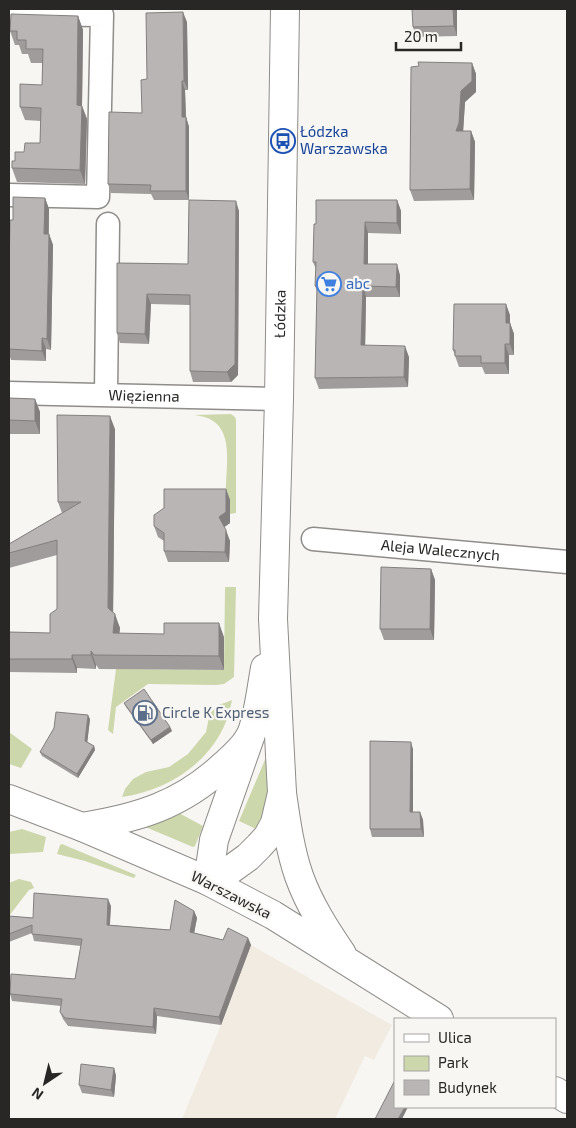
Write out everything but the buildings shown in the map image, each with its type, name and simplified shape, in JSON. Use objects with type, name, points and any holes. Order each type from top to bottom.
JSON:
[{"type":"main road","name":"Łódzka","points":[[282,793],[273,619],[279,399],[285,9]]},
{"type":"main road","name":"Łódzka","points":[[208,881],[214,840],[250,737],[257,710],[273,619]]},
{"type":"main road","points":[[82,827],[134,817],[158,809],[180,798],[212,776],[232,759],[250,737]]},
{"type":"main road","points":[[208,881],[230,870],[248,857],[268,836],[274,823],[282,793]]},
{"type":"main road","points":[[282,793],[287,829],[300,877],[319,918],[347,961]]},
{"type":"main road","name":"Warszawska","points":[[9,799],[82,827],[208,881],[274,915],[437,1018]]},
{"type":"main road","points":[[556,1092],[567,1099]]},
{"type":"street","points":[[9,14],[102,15],[98,197],[9,195]]},
{"type":"street","points":[[106,394],[108,224]]},
{"type":"street","name":"Więzienna","points":[[9,393],[279,399]]},
{"type":"street","name":"Aleja Walecznych","points":[[313,539],[567,562]]},
{"type":"shaded area","points":[[251,945],[392,1025],[374,1060],[365,1056],[335,1119],[182,1119],[221,1025]]},
{"type":"green space","points":[[231,414],[236,420],[236,513],[230,514],[226,498],[227,459],[224,435],[218,425],[208,418],[194,415]]},
{"type":"green space","points":[[225,587],[236,587],[234,677],[224,684],[216,685],[148,684],[116,707],[113,734],[108,730],[116,669],[224,670]]},
{"type":"green space","points":[[232,700],[227,720],[218,737],[207,753],[193,766],[177,778],[159,787],[122,797],[125,789],[133,779],[146,772],[169,767],[188,754],[206,732],[210,713],[219,705]]},
{"type":"green space","points":[[9,732],[32,749],[21,768],[9,764]]},
{"type":"green space","points":[[267,755],[270,791],[260,831],[239,821]]},
{"type":"green space","points":[[177,812],[203,826],[193,847],[143,826]]},
{"type":"green space","points":[[22,829],[46,837],[43,852],[9,854],[9,832]]},
{"type":"green space","points":[[62,844],[136,875],[134,878],[85,861],[57,854]]},
{"type":"green space","points":[[19,879],[31,882],[34,888],[29,890],[9,916],[9,883]]},
{"type":"place","name":"Łódzka Warszawska","points":[[283,141]]},
{"type":"place","name":"abc","points":[[329,284]]},
{"type":"place","name":"Circle K Express","points":[[145,713]]}]
